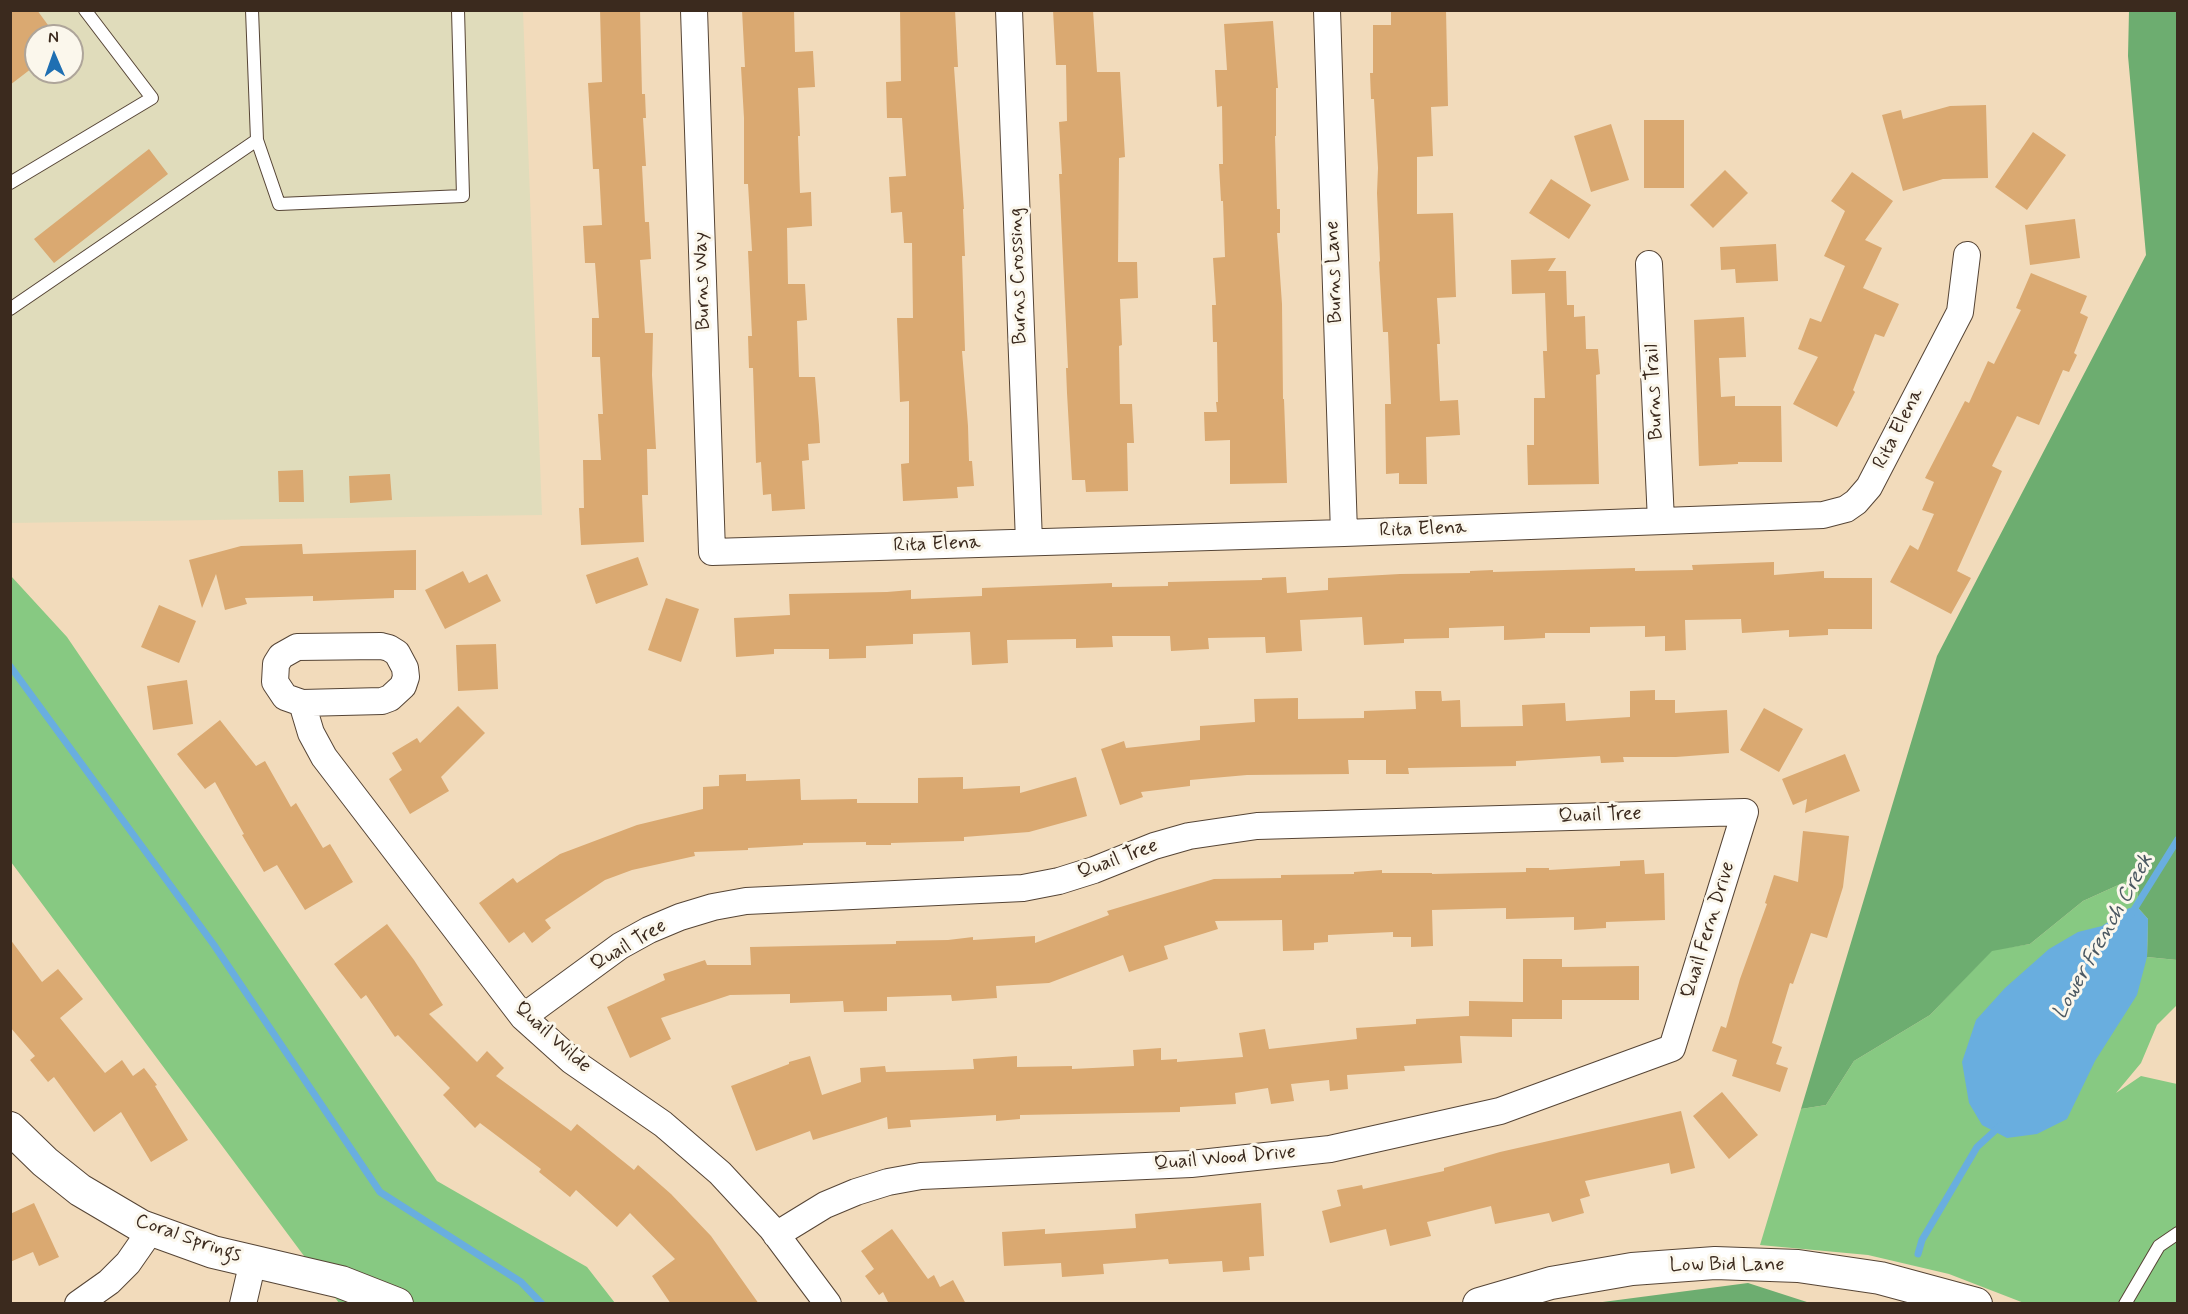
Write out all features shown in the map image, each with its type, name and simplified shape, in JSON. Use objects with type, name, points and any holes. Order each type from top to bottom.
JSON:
[{"type":"street","name":"Burns Way","points":[[694,10],[712,552]]},
{"type":"street","name":"Burns Crossing","points":[[1009,10],[1029,542]]},
{"type":"street","name":"Burns Lane","points":[[1327,10],[1344,532]]},
{"type":"street","name":"Rita Elena","points":[[712,552],[1823,515],[1846,509],[1856,502],[1869,486],[1960,312],[1967,255]]},
{"type":"street","name":"Burns Trail","points":[[1649,264],[1661,521]]},
{"type":"street","points":[[381,646],[389,648],[402,660],[406,677],[403,686],[390,698],[382,701],[302,704],[285,697],[275,682],[276,664],[289,650],[297,647],[381,646]]},
{"type":"street","name":"Quail Wilde","points":[[302,704],[311,733],[324,757],[523,1017],[572,1061],[663,1124],[720,1173],[776,1235],[828,1304]]},
{"type":"street","name":"Quail Tree","points":[[523,1017],[620,946],[650,930],[702,910],[746,901],[1023,888],[1059,881],[1154,846],[1189,836],[1257,826],[1745,812]]},
{"type":"street","name":"Quail Fern Drive","points":[[1672,1048],[1745,812]]},
{"type":"street","name":"Quail Wood Drive","points":[[776,1235],[825,1205],[888,1182],[921,1176],[1191,1164],[1330,1149],[1500,1111],[1672,1048]]},
{"type":"street","name":"Coral Springs","points":[[10,1128],[45,1162],[80,1190],[118,1214],[151,1230],[213,1252],[342,1282],[397,1304]]},
{"type":"street","points":[[78,1304],[109,1282],[128,1263],[151,1230]]},
{"type":"street","name":"Coral Springs","points":[[243,1304],[253,1261]]},
{"type":"street","name":"Low Bid Lane","points":[[1479,1304],[1551,1283],[1632,1269],[1715,1263],[1798,1266],[1880,1278],[1976,1304]]},
{"type":"lane","points":[[10,183],[152,98],[85,10]]},
{"type":"lane","points":[[252,10],[257,140],[279,204],[463,196],[458,10]]},
{"type":"lane","points":[[10,309],[257,140]]},
{"type":"lane","points":[[2125,1304],[2159,1246],[2178,1233]]},
{"type":"shaded area","points":[[10,11],[523,11],[542,515],[11,523]]},
{"type":"green space","points":[[2129,11],[2177,11],[2177,960],[2147,957],[2148,919],[2139,909],[2136,877],[2083,901],[2030,944],[1992,951],[1930,1015],[1854,1061],[1826,1105],[1801,1109],[1937,656],[2146,255],[2128,56]]},
{"type":"green space","points":[[11,576],[67,637],[437,1181],[587,1267],[615,1303],[339,1303],[11,862]]},
{"type":"green space","points":[[2136,877],[2139,909],[2148,919],[2147,957],[2177,960],[2177,1005],[2157,1025],[2141,1063],[2116,1093],[2141,1076],[2177,1084],[2177,1303],[2024,1303],[1949,1274],[1868,1255],[1760,1245],[1801,1109],[1826,1105],[1854,1061],[1930,1015],[1992,950],[2030,944],[2083,901]]},
{"type":"green space","points":[[1748,1283],[1810,1303],[1595,1303]]},
{"type":"water","points":[[2129,908],[2139,909],[2148,919],[2147,957],[2137,995],[2095,1061],[2067,1119],[2037,1134],[2007,1138],[1982,1125],[1969,1103],[1962,1062],[1976,1020],[2005,988],[2049,949],[2078,932],[2102,926]]},
{"type":"building","points":[[10,10],[37,10],[47,24],[24,24],[24,74],[10,85]]},
{"type":"building","points":[[600,10],[640,10],[642,94],[645,94],[646,118],[643,118],[646,166],[642,166],[645,222],[649,222],[651,259],[640,260],[645,333],[653,333],[652,375],[656,449],[647,449],[648,495],[642,495],[644,542],[581,545],[579,508],[584,508],[583,460],[601,460],[598,414],[603,414],[600,357],[592,357],[592,318],[599,318],[595,263],[585,263],[583,226],[602,225],[599,169],[593,169],[588,83],[602,82]]},
{"type":"building","points":[[742,10],[794,10],[795,52],[813,51],[815,87],[798,88],[800,193],[811,192],[812,226],[787,228],[788,284],[805,284],[807,320],[797,321],[799,377],[815,377],[819,425],[820,443],[808,444],[809,460],[802,461],[805,509],[772,511],[771,494],[763,495],[761,462],[756,463],[753,368],[749,368],[748,336],[752,336],[748,251],[752,251],[748,184],[744,184],[741,67],[745,67]]},
{"type":"building","points":[[900,10],[955,10],[958,67],[954,67],[965,256],[962,256],[965,351],[962,351],[969,461],[972,461],[974,486],[957,487],[958,498],[903,501],[901,464],[909,463],[909,401],[900,402],[897,318],[913,318],[912,243],[904,243],[902,212],[891,213],[889,177],[906,176],[902,118],[887,118],[886,82],[901,81]]},
{"type":"building","points":[[1053,10],[1093,10],[1097,72],[1120,72],[1125,157],[1119,158],[1118,262],[1137,262],[1138,298],[1120,299],[1122,345],[1119,346],[1120,404],[1132,404],[1134,443],[1127,443],[1128,491],[1086,492],[1085,480],[1072,480],[1059,174],[1062,174],[1059,122],[1067,121],[1066,65],[1056,65]]},
{"type":"building","points":[[1391,10],[1446,10],[1448,106],[1431,107],[1433,156],[1417,157],[1417,214],[1453,213],[1456,297],[1437,298],[1440,344],[1437,344],[1440,401],[1458,400],[1460,435],[1426,437],[1427,484],[1399,484],[1399,473],[1386,474],[1385,404],[1391,404],[1388,332],[1383,332],[1379,262],[1378,168],[1374,99],[1371,99],[1370,73],[1373,73],[1373,25],[1391,25]]},
{"type":"building","points":[[1273,21],[1278,88],[1276,88],[1275,136],[1280,233],[1277,233],[1282,304],[1287,483],[1230,484],[1230,440],[1205,441],[1204,412],[1217,412],[1216,402],[1218,402],[1217,342],[1213,342],[1212,305],[1216,305],[1213,258],[1225,257],[1219,164],[1223,164],[1222,106],[1217,107],[1215,70],[1227,70],[1224,24]]},
{"type":"building","points":[[1986,105],[1988,178],[1943,179],[1903,191],[1882,115],[1901,110],[1903,119],[1950,106]]},
{"type":"building","points":[[1644,120],[1684,120],[1684,188],[1644,188]]},
{"type":"building","points":[[1611,124],[1629,180],[1591,192],[1574,136]]},
{"type":"building","points":[[2033,132],[2066,155],[2027,210],[1995,187]]},
{"type":"building","points":[[149,149],[168,174],[54,263],[34,239]]},
{"type":"building","points":[[1725,170],[1748,193],[1713,228],[1690,205]]},
{"type":"building","points":[[1852,172],[1893,201],[1865,240],[1882,248],[1863,288],[1899,304],[1884,337],[1875,334],[1853,390],[1855,392],[1837,427],[1793,404],[1818,357],[1798,349],[1810,318],[1821,322],[1845,266],[1824,256],[1845,211],[1831,201]]},
{"type":"building","points":[[1551,179],[1591,205],[1569,239],[1529,213]]},
{"type":"building","points":[[2075,219],[2080,258],[2030,265],[2025,225]]},
{"type":"building","points":[[1776,244],[1778,281],[1736,283],[1735,269],[1721,270],[1720,247]]},
{"type":"building","points":[[1556,258],[1548,271],[1566,271],[1567,305],[1574,305],[1574,317],[1585,316],[1586,349],[1598,349],[1600,374],[1596,375],[1599,484],[1528,485],[1527,445],[1534,445],[1534,398],[1545,398],[1543,351],[1547,351],[1545,293],[1512,294],[1511,260]]},
{"type":"building","points":[[2031,273],[2087,296],[2080,313],[2088,317],[2074,353],[2077,355],[2069,372],[2063,370],[2039,425],[2017,416],[1992,466],[2002,471],[1957,571],[1971,578],[1951,614],[1890,582],[1910,545],[1918,550],[1934,514],[1922,510],[1934,482],[1925,478],[1965,401],[1969,403],[1988,361],[1994,364],[2021,310],[2016,308]]},
{"type":"building","points":[[1744,317],[1746,357],[1719,358],[1721,397],[1735,396],[1735,406],[1781,406],[1782,462],[1738,462],[1738,464],[1699,466],[1694,320]]},
{"type":"building","points":[[303,470],[304,502],[279,502],[278,471]]},
{"type":"building","points":[[390,474],[392,500],[350,503],[349,476]]},
{"type":"building","points":[[302,544],[303,554],[416,550],[416,590],[394,590],[394,598],[313,601],[313,596],[245,598],[247,604],[225,610],[216,574],[202,608],[189,560],[241,546]]},
{"type":"building","points":[[638,557],[648,585],[596,604],[586,575]]},
{"type":"building","points":[[1774,562],[1774,575],[1824,571],[1824,578],[1872,578],[1872,629],[1828,629],[1828,635],[1789,637],[1789,630],[1742,633],[1741,619],[1685,620],[1686,650],[1665,651],[1665,636],[1645,637],[1645,626],[1590,627],[1590,633],[1545,633],[1545,638],[1504,640],[1504,626],[1449,628],[1449,638],[1404,639],[1404,643],[1364,645],[1362,617],[1300,620],[1302,651],[1266,653],[1265,637],[1208,638],[1209,649],[1171,651],[1170,636],[1112,636],[1113,647],[1076,648],[1076,639],[1007,640],[1008,663],[972,665],[970,632],[913,634],[913,644],[866,646],[866,658],[829,659],[829,649],[774,649],[774,654],[736,657],[734,618],[790,615],[789,594],[911,590],[911,599],[982,596],[982,588],[1112,583],[1112,587],[1168,586],[1168,582],[1262,580],[1262,578],[1286,577],[1287,593],[1328,590],[1328,578],[1470,573],[1470,571],[1493,570],[1493,572],[1635,568],[1635,571],[1693,570],[1692,565]]},
{"type":"building","points":[[463,571],[469,583],[487,574],[501,601],[445,629],[425,590]]},
{"type":"building","points":[[666,598],[699,609],[681,662],[648,650]]},
{"type":"building","points":[[159,605],[196,621],[179,663],[141,647]]},
{"type":"building","points":[[496,644],[498,689],[458,691],[456,645]]},
{"type":"building","points":[[187,680],[193,724],[153,730],[147,686]]},
{"type":"building","points":[[1655,690],[1655,700],[1675,700],[1675,713],[1727,710],[1729,753],[1676,757],[1623,757],[1624,762],[1601,763],[1600,756],[1516,761],[1516,766],[1408,768],[1409,774],[1386,774],[1386,760],[1348,760],[1349,774],[1247,775],[1190,780],[1190,786],[1141,792],[1143,797],[1120,805],[1101,749],[1124,741],[1126,748],[1200,740],[1200,726],[1255,722],[1254,699],[1298,698],[1298,719],[1364,718],[1364,711],[1416,709],[1415,691],[1441,691],[1442,701],[1460,700],[1461,727],[1523,726],[1522,705],[1565,703],[1566,721],[1630,717],[1630,691]]},
{"type":"building","points":[[458,706],[485,733],[441,777],[449,791],[410,814],[389,779],[402,770],[392,753],[417,738],[420,743]]},
{"type":"building","points":[[1764,708],[1803,729],[1779,772],[1740,750]]},
{"type":"building","points":[[220,720],[256,766],[265,761],[291,807],[296,803],[323,848],[330,844],[353,882],[305,910],[277,865],[264,872],[215,782],[205,789],[177,754]]},
{"type":"building","points":[[1845,754],[1860,791],[1805,813],[1807,799],[1793,805],[1782,779]]},
{"type":"building","points":[[746,774],[746,781],[800,779],[801,800],[857,799],[857,803],[918,803],[918,778],[963,777],[963,789],[1020,786],[1020,793],[1076,777],[1087,816],[1029,832],[964,837],[964,841],[891,843],[891,845],[866,845],[866,842],[803,843],[803,845],[748,848],[748,850],[694,852],[695,856],[632,870],[605,880],[545,920],[551,928],[532,943],[524,932],[509,943],[479,903],[513,878],[517,883],[560,854],[637,825],[703,809],[703,787],[719,786],[719,775]]},
{"type":"building","points":[[1803,831],[1849,836],[1843,887],[1827,938],[1811,933],[1793,984],[1790,983],[1772,1043],[1782,1047],[1776,1064],[1788,1068],[1780,1092],[1732,1076],[1737,1060],[1712,1051],[1721,1026],[1726,1028],[1740,979],[1767,904],[1765,903],[1774,875],[1798,882]]},
{"type":"building","points":[[1644,860],[1645,874],[1664,873],[1665,920],[1606,922],[1606,928],[1574,930],[1574,917],[1506,919],[1506,908],[1432,910],[1433,946],[1411,947],[1411,937],[1393,937],[1393,932],[1328,935],[1328,942],[1314,943],[1314,950],[1283,951],[1282,920],[1215,921],[1218,929],[1164,946],[1168,959],[1129,972],[1123,955],[1049,983],[996,986],[997,998],[952,1001],[951,995],[887,997],[887,1011],[844,1012],[843,1001],[790,1003],[790,994],[730,995],[661,1018],[671,1039],[630,1058],[607,1007],[665,980],[663,974],[705,960],[707,965],[751,965],[750,947],[896,944],[896,941],[1035,936],[1035,943],[1109,915],[1107,911],[1214,879],[1281,878],[1281,875],[1354,874],[1354,872],[1382,870],[1382,873],[1432,874],[1526,872],[1526,868],[1549,868],[1549,870],[1620,866],[1620,861]]},
{"type":"building","points":[[387,924],[443,1005],[429,1014],[477,1062],[487,1051],[504,1068],[496,1076],[571,1131],[577,1124],[634,1170],[638,1165],[671,1194],[711,1236],[759,1304],[671,1304],[652,1276],[675,1259],[630,1213],[617,1227],[576,1190],[570,1197],[539,1172],[541,1169],[480,1123],[475,1128],[443,1095],[450,1088],[398,1035],[395,1037],[366,995],[361,999],[334,964]]},
{"type":"building","points":[[10,939],[42,982],[58,969],[83,999],[60,1018],[105,1073],[122,1060],[133,1076],[144,1068],[157,1085],[155,1086],[188,1140],[151,1162],[121,1112],[94,1132],[54,1077],[48,1082],[30,1060],[35,1056],[10,1027]]},
{"type":"building","points":[[1523,959],[1562,959],[1562,967],[1639,966],[1639,1000],[1562,1000],[1562,1019],[1512,1019],[1512,1037],[1460,1036],[1462,1063],[1404,1066],[1405,1071],[1347,1075],[1348,1089],[1330,1091],[1329,1080],[1291,1084],[1294,1101],[1271,1104],[1268,1088],[1235,1093],[1236,1104],[1180,1107],[1180,1112],[1020,1115],[1020,1119],[996,1121],[996,1115],[910,1120],[911,1127],[888,1129],[887,1117],[813,1140],[810,1131],[756,1151],[731,1086],[789,1064],[789,1062],[810,1056],[822,1095],[861,1082],[860,1068],[885,1066],[886,1072],[974,1069],[973,1059],[1017,1056],[1017,1067],[1072,1066],[1072,1069],[1134,1066],[1133,1050],[1161,1048],[1161,1060],[1177,1059],[1177,1062],[1243,1057],[1239,1033],[1265,1029],[1269,1049],[1357,1039],[1356,1028],[1416,1024],[1416,1019],[1469,1016],[1469,1001],[1523,1002]]},
{"type":"building","points":[[1722,1092],[1758,1135],[1729,1159],[1693,1116]]},
{"type":"building","points":[[1681,1111],[1695,1168],[1671,1174],[1669,1163],[1585,1181],[1590,1196],[1580,1199],[1584,1213],[1552,1222],[1549,1213],[1495,1224],[1491,1206],[1427,1222],[1431,1236],[1390,1246],[1386,1229],[1330,1243],[1322,1211],[1341,1206],[1337,1190],[1362,1185],[1363,1189],[1444,1171],[1444,1168],[1500,1152]]},
{"type":"building","points":[[34,1203],[59,1257],[39,1266],[33,1252],[10,1262],[10,1214]]},
{"type":"building","points":[[1261,1203],[1264,1256],[1249,1257],[1250,1270],[1223,1272],[1222,1261],[1169,1264],[1168,1259],[1103,1264],[1104,1274],[1062,1277],[1061,1263],[1004,1266],[1002,1232],[1045,1229],[1045,1234],[1136,1228],[1135,1214]]},
{"type":"building","points":[[892,1229],[928,1279],[934,1275],[940,1287],[953,1280],[966,1304],[889,1304],[883,1292],[879,1295],[865,1276],[874,1269],[861,1251]]},
{"type":"waterway","points":[[10,666],[214,945],[380,1192],[521,1282],[542,1304]]},
{"type":"waterway","name":"Lower French Creek","points":[[2130,916],[2178,839]]},
{"type":"waterway","name":"Lower French Creek","points":[[1918,1254],[1922,1240],[1977,1147],[2000,1126]]}]
